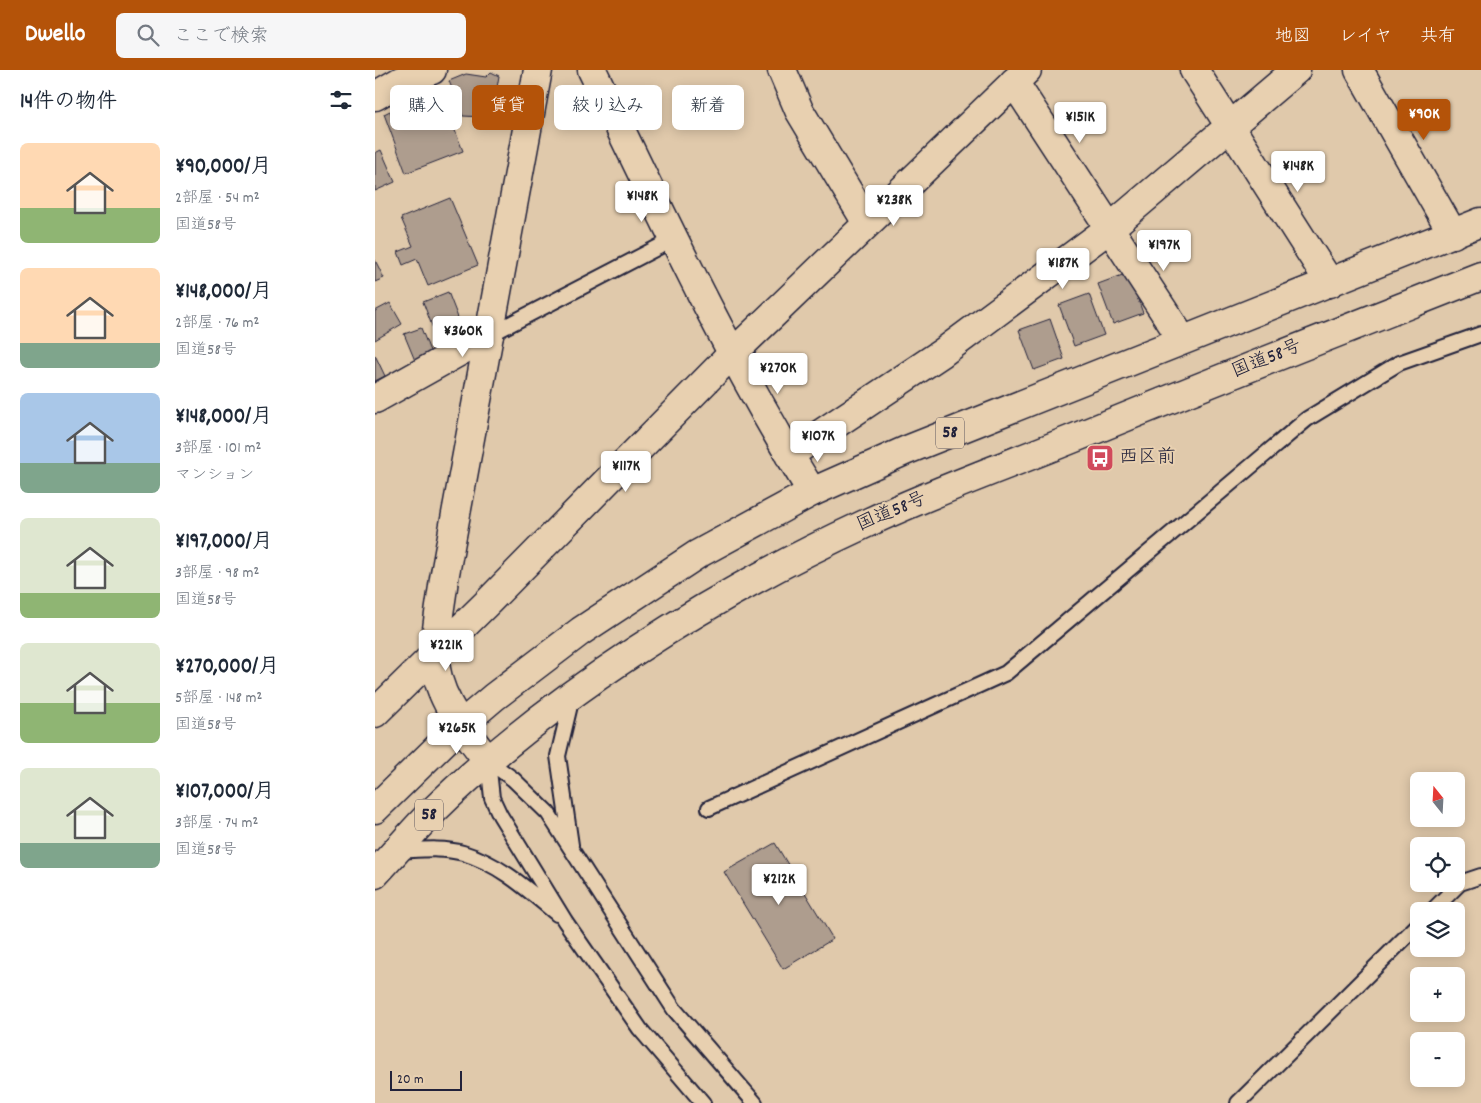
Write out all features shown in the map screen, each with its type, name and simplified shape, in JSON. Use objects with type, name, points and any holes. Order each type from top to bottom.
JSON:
[{"type":"main road","points":[[377,89],[432,70]]},
{"type":"main road","points":[[487,762],[447,702],[439,681],[435,654],[444,579],[538,70]]},
{"type":"main road","points":[[592,70],[732,354],[812,492]]},
{"type":"main road","points":[[782,70],[799,110],[867,223]]},
{"type":"main road","points":[[1195,70],[1330,283]]},
{"type":"main road","points":[[789,455],[942,353],[1110,228],[1296,70]]},
{"type":"main road","points":[[1359,70],[1453,234]]},
{"type":"main road","points":[[375,713],[495,595],[732,354],[1020,76],[1110,228],[1183,339]]},
{"type":"main road","name":"58","points":[[375,809],[461,725],[494,697],[581,631],[698,554],[812,492],[907,450],[1481,222]]},
{"type":"main road","name":"国道58号","points":[[375,874],[431,814],[487,762],[572,696],[628,656],[692,616],[865,524],[1209,383],[1481,276]]},
{"type":"main road","points":[[375,399],[489,335]]},
{"type":"lane","points":[[489,335],[674,239]]},
{"type":"lane","points":[[709,808],[1006,673],[1307,420],[1399,363],[1481,334]]},
{"type":"lane","points":[[572,696],[558,756],[559,777],[572,851]]},
{"type":"lane","points":[[487,762],[513,779],[548,813],[674,1008],[755,1103]]},
{"type":"lane","points":[[487,762],[493,798],[500,815],[565,921],[640,1028],[703,1103]]},
{"type":"lane","points":[[396,851],[438,850],[463,853],[494,867],[517,881],[565,921]]},
{"type":"lane","points":[[1441,902],[1460,883],[1481,876]]},
{"type":"lane","points":[[1239,1103],[1410,933]]},
{"type":"building","points":[[491,72],[499,76],[497,85],[472,85],[472,116],[463,116],[462,85],[451,85],[449,81],[466,74],[486,77]]},
{"type":"building","points":[[390,111],[390,130],[455,130],[463,151],[406,173],[384,114]]},
{"type":"building","points":[[381,150],[395,182],[375,191],[375,153]]},
{"type":"building","points":[[450,198],[478,265],[428,286],[417,259],[403,265],[398,252],[413,246],[401,218]]},
{"type":"building","points":[[375,260],[384,278],[375,282]]},
{"type":"building","points":[[1128,273],[1143,313],[1113,324],[1098,284]]},
{"type":"building","points":[[448,292],[464,333],[455,336],[457,341],[440,347],[423,302]]},
{"type":"building","points":[[1089,294],[1104,335],[1074,346],[1059,305]]},
{"type":"building","points":[[390,303],[402,324],[375,340],[375,311]]},
{"type":"building","points":[[1050,319],[1064,359],[1034,370],[1019,330]]},
{"type":"building","points":[[421,328],[432,356],[416,363],[404,334]]},
{"type":"building","points":[[375,355],[385,376],[375,381]]},
{"type":"building","points":[[775,843],[833,939],[783,969],[724,872]]},
{"type":"place","name":"西区前","points":[[1100,458]]}]
